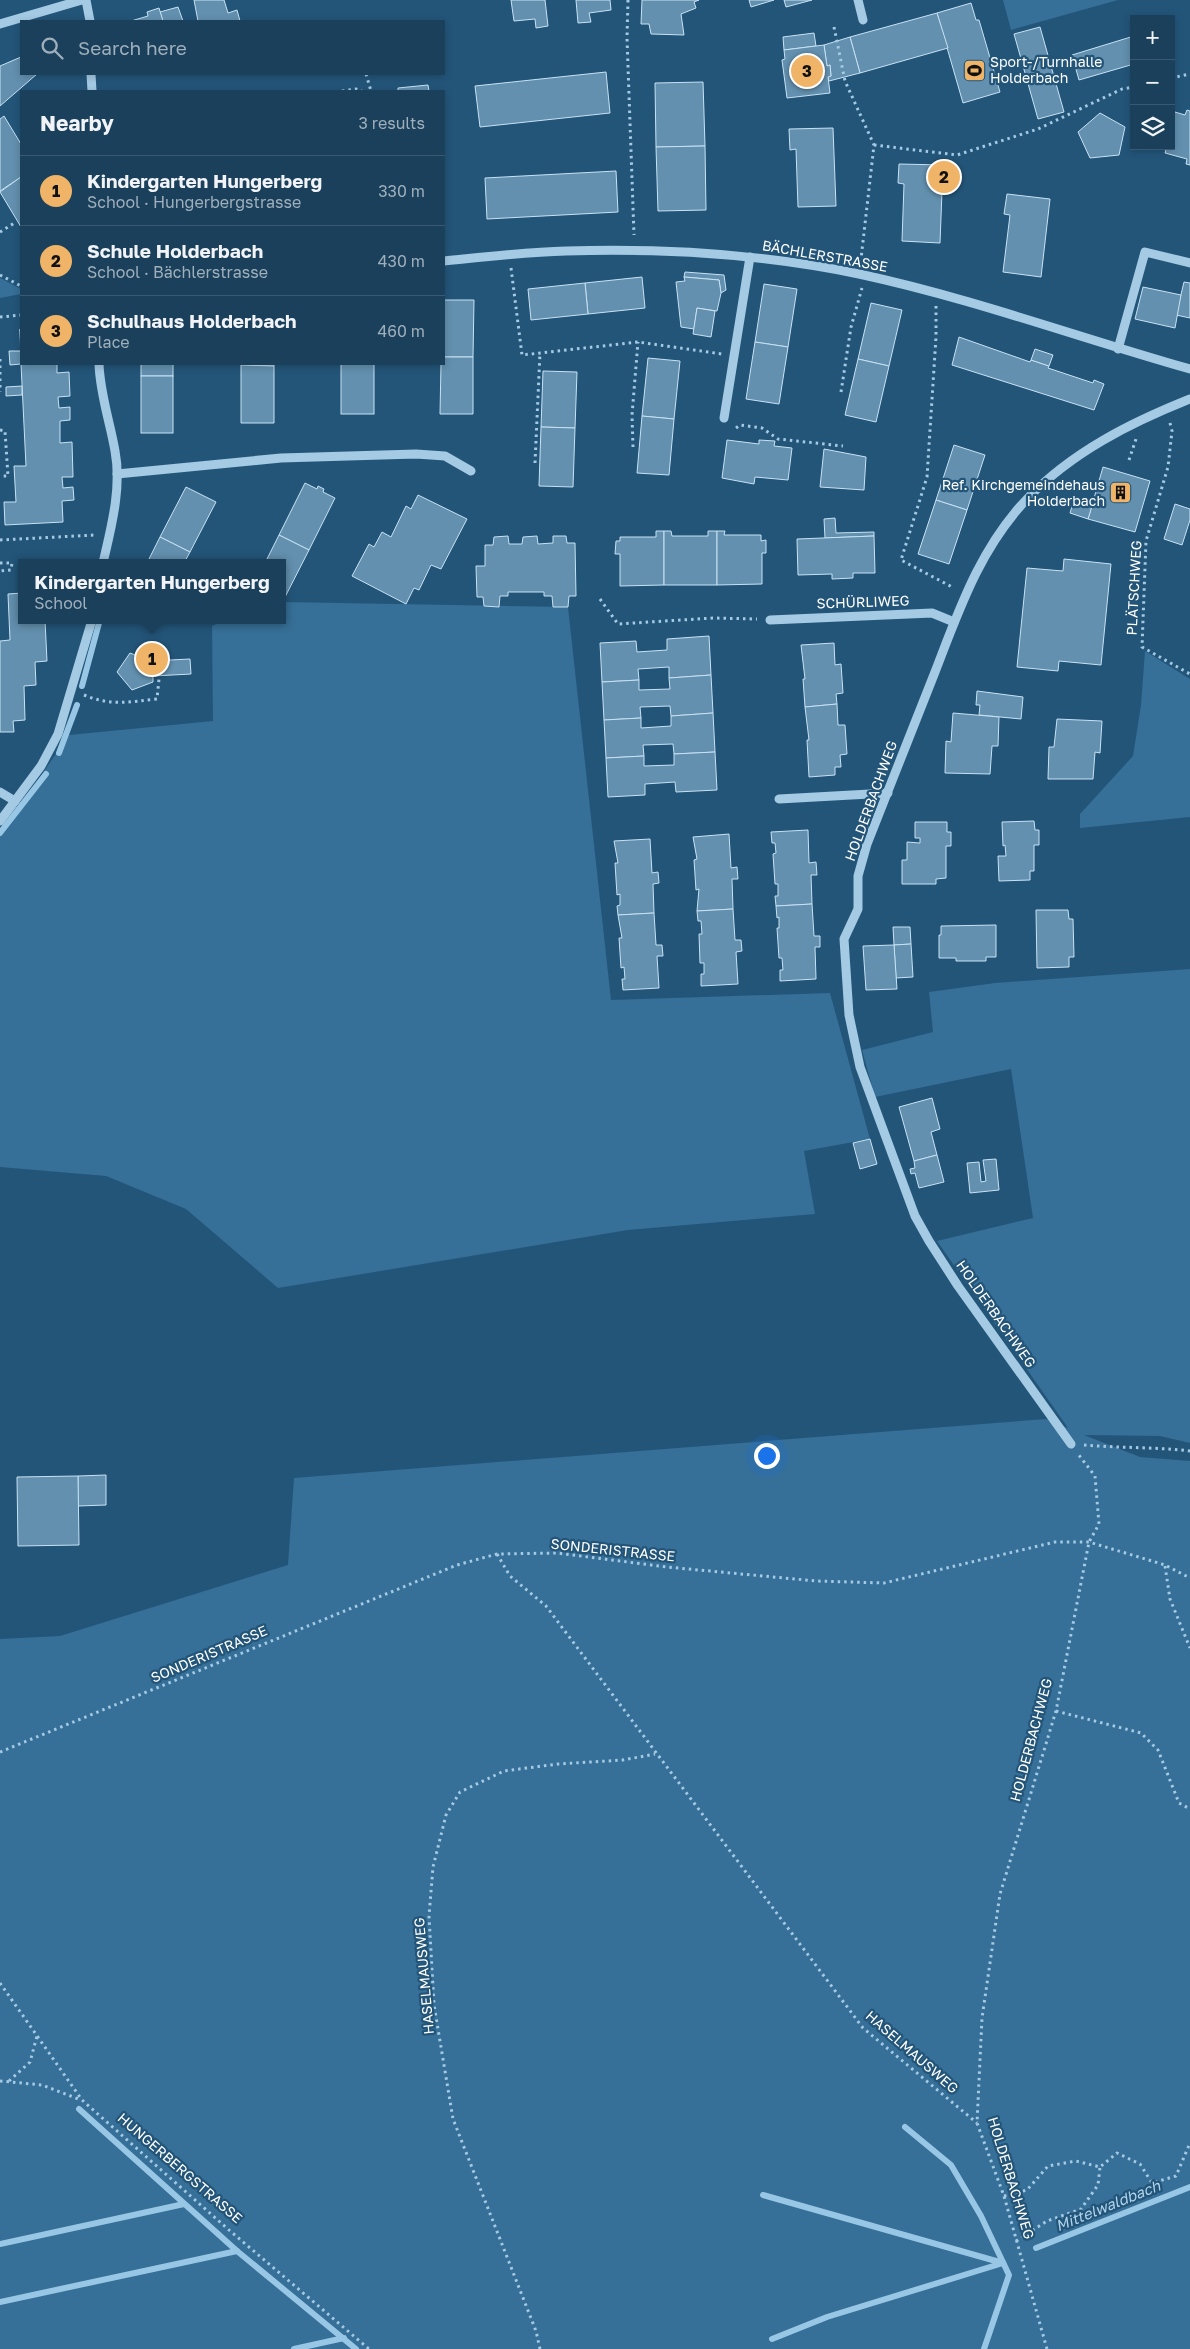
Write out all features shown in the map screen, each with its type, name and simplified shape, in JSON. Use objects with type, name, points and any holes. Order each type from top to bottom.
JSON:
[{"type":"street","points":[[0,24],[84,0],[90,20]]},
{"type":"street","points":[[858,0],[863,20]]},
{"type":"street","points":[[91,75],[92,90]]},
{"type":"street","name":"BÄCHLERSTRASSE","points":[[445,261],[564,251],[619,250],[750,257],[858,274],[935,292],[1118,349],[1190,369]]},
{"type":"street","points":[[1118,349],[1145,252],[1190,263]]},
{"type":"street","points":[[724,418],[750,257]]},
{"type":"street","points":[[99,365],[100,383],[116,453],[117,474],[114,511],[104,559]]},
{"type":"street","name":"HOLDERBACHWEG","points":[[1071,1444],[958,1286],[915,1216],[860,1067],[849,1014],[844,939],[858,909],[858,876],[867,844],[966,593],[993,541],[1027,500],[1075,457],[1134,422],[1190,399]]},
{"type":"street","points":[[117,474],[281,458],[416,454],[445,456],[471,471]]},
{"type":"street","name":"SCHÜRLIWEG","points":[[770,620],[932,613],[954,622]]},
{"type":"street","points":[[0,821],[41,766],[58,734],[91,624]]},
{"type":"street","points":[[0,792],[15,801]]},
{"type":"street","points":[[779,799],[888,793]]},
{"type":"path","points":[[628,0],[629,127],[634,235]]},
{"type":"path","points":[[834,27],[845,81],[874,146],[861,259]]},
{"type":"path","points":[[1175,77],[1190,74]]},
{"type":"path","points":[[366,75],[371,90]]},
{"type":"path","points":[[874,146],[958,155],[1038,129],[1122,89],[1130,87]]},
{"type":"path","points":[[0,232],[16,222]]},
{"type":"path","points":[[512,269],[522,354],[638,342],[724,354]]},
{"type":"path","points":[[0,275],[20,285]]},
{"type":"path","points":[[841,392],[851,327],[863,285]]},
{"type":"path","points":[[935,300],[936,336],[927,477],[900,560],[955,588]]},
{"type":"path","points":[[0,317],[20,316]]},
{"type":"path","points":[[633,447],[632,415],[638,342]]},
{"type":"path","points":[[535,463],[540,353]]},
{"type":"path","points":[[0,358],[0,392]]},
{"type":"path","name":"PLÄTSCHWEG","points":[[1170,420],[1172,431],[1168,467],[1146,541],[1142,647],[1190,674]]},
{"type":"path","points":[[735,428],[740,425],[762,428],[778,439],[843,446]]},
{"type":"path","points":[[0,430],[6,431],[8,476],[0,476]]},
{"type":"path","points":[[1129,460],[1135,442]]},
{"type":"path","points":[[0,540],[95,535]]},
{"type":"path","points":[[0,563],[12,562],[11,570],[0,571]]},
{"type":"path","points":[[600,599],[618,624],[713,618],[770,620]]},
{"type":"path","points":[[72,690],[101,702],[124,703],[157,699],[159,679]]},
{"type":"path","points":[[1071,1444],[1130,1448],[1162,1447],[1190,1451]]},
{"type":"path","name":"HOLDERBACHWEG","points":[[1047,2349],[1004,2196],[977,2123],[982,2018],[1000,1894],[1056,1711],[1089,1542],[1099,1524],[1094,1476],[1071,1444]]},
{"type":"path","name":"SONDERISTRASSE","points":[[0,1752],[457,1565],[497,1554],[557,1553],[667,1567],[816,1581],[884,1583],[1055,1542],[1089,1542],[1165,1565],[1190,1578]]},
{"type":"path","name":"HASELMAUSWEG","points":[[497,1554],[510,1576],[546,1606],[655,1754],[863,2028],[977,2123]]},
{"type":"path","points":[[1165,1565],[1170,1599],[1190,1648]]},
{"type":"path","points":[[1056,1711],[1141,1733],[1158,1750],[1180,1804],[1190,1809]]},
{"type":"path","name":"HASELMAUSWEG","points":[[540,2349],[536,2331],[453,2119],[434,2005],[429,1916],[433,1867],[446,1815],[460,1792],[504,1771],[558,1764],[623,1760],[655,1754]]},
{"type":"path","name":"HUNGERBERGSTRASSE","points":[[0,1983],[82,2100],[229,2230],[369,2349]]},
{"type":"path","points":[[9,2082],[30,2062],[37,2036]]},
{"type":"path","points":[[0,2080],[42,2084],[82,2100]]},
{"type":"path","points":[[1016,2241],[1048,2221],[1081,2210],[1098,2185],[1100,2167],[1117,2153],[1140,2164],[1152,2183],[1176,2176],[1190,2143]]},
{"type":"path","points":[[1004,2196],[1027,2190],[1048,2166],[1076,2161],[1100,2167]]},
{"type":"shaded area","points":[[1003,0],[1118,0],[1011,30]]},
{"type":"shaded area","points":[[0,278],[20,288],[20,294],[0,298]]},
{"type":"shaded area","points":[[286,602],[568,607],[611,1000],[830,993],[870,1139],[804,1151],[815,1214],[628,1230],[278,1288],[186,1209],[106,1176],[0,1167],[0,835],[69,735],[213,721],[212,626],[216,624],[286,624]]},
{"type":"shaded area","points":[[1145,651],[1190,679],[1190,817],[1080,828],[1080,814],[1133,756],[1141,705]]},
{"type":"shaded area","points":[[1190,969],[1190,1443],[1160,1436],[1084,1435],[1140,1457],[1190,1461],[1190,2349],[0,2349],[0,1639],[60,1636],[288,1565],[294,1478],[1046,1419],[1068,1428],[937,1241],[1033,1218],[1011,1069],[875,1097],[862,1050],[933,1032],[929,992],[995,983]]},
{"type":"building","points":[[194,0],[224,0],[228,13],[237,10],[240,20],[198,20]]},
{"type":"building","points":[[511,0],[545,0],[548,26],[536,28],[535,19],[514,21]]},
{"type":"building","points":[[576,0],[610,0],[611,10],[589,13],[591,22],[578,23]]},
{"type":"building","points":[[642,0],[699,0],[694,2],[696,8],[681,14],[684,35],[651,34],[649,24],[641,24]]},
{"type":"building","points":[[749,0],[774,0],[751,7]]},
{"type":"building","points":[[784,0],[812,0],[786,7]]},
{"type":"building","name":"Sport-/Turnhalle Holderbach","points":[[971,3],[976,20],[979,20],[1000,92],[963,103],[937,13]]},
{"type":"building","points":[[178,7],[183,20],[163,20],[160,12]]},
{"type":"building","points":[[159,8],[163,20],[134,20],[148,16],[147,12]]},
{"type":"building","points":[[937,13],[948,48],[860,73],[850,37]]},
{"type":"building","points":[[1040,27],[1064,112],[1038,119],[1014,34]]},
{"type":"building","points":[[814,33],[816,46],[784,50],[783,37]]},
{"type":"building","points":[[850,37],[860,73],[829,81],[828,77],[831,76],[830,65],[827,66],[824,45]]},
{"type":"building","points":[[1130,37],[1130,65],[1079,80],[1072,55]]},
{"type":"building","points":[[824,45],[827,66],[830,65],[831,76],[828,77],[830,93],[787,98],[782,60],[785,59],[784,50]]},
{"type":"building","points":[[20,57],[20,75],[36,75],[0,106],[0,66]]},
{"type":"building","points":[[606,72],[610,113],[480,127],[475,86]]},
{"type":"building","points":[[703,82],[705,146],[656,147],[655,83]]},
{"type":"building","points":[[428,85],[429,90],[398,90],[398,88]]},
{"type":"building","points":[[1187,110],[1190,111],[1190,165],[1186,164],[1187,159],[1165,153],[1166,150],[1175,150],[1175,112],[1185,115]]},
{"type":"building","points":[[1100,113],[1125,127],[1119,155],[1090,158],[1078,132]]},
{"type":"building","points":[[4,116],[20,142],[20,178],[0,191],[0,119]]},
{"type":"building","points":[[833,128],[836,206],[798,207],[796,149],[790,150],[789,129]]},
{"type":"building","points":[[705,146],[706,210],[658,211],[656,147]]},
{"type":"building","points":[[899,164],[943,165],[940,243],[902,241],[904,184],[898,183]]},
{"type":"building","points":[[616,171],[618,212],[487,219],[485,178]]},
{"type":"building","points":[[20,178],[20,225],[0,192]]},
{"type":"building","points":[[1007,194],[1050,199],[1041,277],[1003,272],[1010,215],[1004,214]]},
{"type":"building","points":[[685,272],[724,275],[726,290],[721,293],[719,280],[684,277]]},
{"type":"building","points":[[642,277],[645,308],[588,314],[585,283]]},
{"type":"building","points":[[684,277],[719,280],[721,293],[717,311],[697,308],[694,329],[681,327],[676,282],[685,281]]},
{"type":"building","points":[[1184,282],[1190,283],[1190,318],[1176,315]]},
{"type":"building","points":[[585,283],[588,314],[531,320],[528,289]]},
{"type":"building","points":[[764,284],[797,289],[788,347],[755,342]]},
{"type":"building","points":[[1143,287],[1181,295],[1175,328],[1135,319]]},
{"type":"building","points":[[445,300],[474,300],[473,357],[445,357]]},
{"type":"building","points":[[871,303],[902,310],[889,366],[858,359]]},
{"type":"building","points":[[697,308],[715,311],[711,337],[693,334]]},
{"type":"building","points":[[959,337],[1030,362],[1031,360],[1049,366],[1048,368],[1093,383],[1094,380],[1104,384],[1094,410],[952,365]]},
{"type":"building","points":[[755,342],[788,347],[779,404],[746,399]]},
{"type":"building","points":[[1035,349],[1053,355],[1049,366],[1031,360]]},
{"type":"building","points":[[9,351],[20,351],[20,364],[10,365]]},
{"type":"building","points":[[445,357],[473,357],[473,414],[440,414],[441,365],[445,365]]},
{"type":"building","points":[[648,358],[680,361],[674,419],[642,416]]},
{"type":"building","points":[[858,359],[889,366],[876,422],[845,415]]},
{"type":"building","points":[[21,365],[57,365],[57,373],[69,372],[70,396],[58,397],[59,408],[70,407],[70,420],[60,421],[60,443],[72,442],[73,477],[62,477],[63,488],[73,487],[74,500],[62,501],[63,522],[5,525],[4,502],[16,502],[14,466],[26,466]]},
{"type":"building","points":[[141,365],[173,365],[173,376],[141,376]]},
{"type":"building","points":[[241,365],[274,365],[274,366]]},
{"type":"building","points":[[241,365],[274,366],[274,423],[241,423]]},
{"type":"building","points":[[341,365],[374,365],[374,414],[341,414]]},
{"type":"building","points":[[543,371],[577,372],[575,428],[541,427]]},
{"type":"building","points":[[141,376],[173,376],[173,433],[141,433]]},
{"type":"building","points":[[22,386],[22,395],[6,396],[6,387]]},
{"type":"building","points":[[642,416],[674,419],[669,475],[637,473]]},
{"type":"building","points":[[541,427],[575,428],[573,487],[539,486]]},
{"type":"building","points":[[727,440],[759,444],[759,440],[775,441],[774,446],[792,448],[788,480],[755,477],[754,484],[722,478]]},
{"type":"building","points":[[954,445],[985,455],[967,510],[936,500]]},
{"type":"building","points":[[824,449],[866,457],[864,490],[820,487]]},
{"type":"building","name":"Ref. Kirchgemeindehaus Holderbach","points":[[1103,467],[1150,481],[1135,532],[1088,519]]},
{"type":"building","points":[[305,483],[317,489],[318,486],[324,489],[323,492],[335,498],[309,550],[279,535]]},
{"type":"building","points":[[186,487],[216,502],[190,552],[160,537]]},
{"type":"building","points":[[418,495],[467,519],[441,569],[431,565],[419,590],[414,588],[406,604],[352,576],[369,544],[374,547],[382,532],[391,537],[406,506],[411,509]]},
{"type":"building","points":[[936,500],[967,510],[949,564],[918,554]]},
{"type":"building","points":[[1074,500],[1092,506],[1088,519],[1070,513]]},
{"type":"building","points":[[1175,504],[1190,509],[1190,520],[1182,545],[1164,539]]},
{"type":"building","points":[[835,518],[836,533],[874,532],[874,536],[825,538],[824,519]]},
{"type":"building","points":[[656,531],[664,531],[664,585],[620,586],[620,554],[615,554],[616,541],[620,541],[620,537],[656,537]]},
{"type":"building","points":[[664,531],[671,531],[672,536],[708,536],[708,531],[717,531],[717,585],[664,585]]},
{"type":"building","points":[[717,531],[725,531],[724,535],[761,535],[761,541],[766,540],[766,553],[762,553],[762,584],[717,585]]},
{"type":"building","points":[[279,535],[309,550],[286,595],[286,559],[267,559]]},
{"type":"building","points":[[508,536],[509,544],[522,544],[523,537],[537,536],[538,544],[553,543],[553,536],[566,536],[567,543],[575,543],[576,596],[569,596],[568,607],[553,607],[552,596],[544,596],[544,592],[508,592],[508,596],[500,596],[499,607],[484,606],[483,597],[477,597],[476,566],[485,566],[485,545],[493,545],[494,537]]},
{"type":"building","points":[[874,536],[875,573],[853,573],[853,578],[832,579],[832,574],[798,575],[797,539]]},
{"type":"building","points":[[160,537],[190,552],[186,559],[149,559]]},
{"type":"building","points":[[1064,559],[1111,564],[1101,665],[1059,661],[1058,671],[1017,667],[1027,568],[1063,571]]},
{"type":"building","points":[[18,593],[18,624],[45,624],[47,661],[35,662],[36,685],[24,686],[25,720],[13,721],[14,732],[0,732],[0,641],[10,640],[8,594]]},
{"type":"building","points":[[709,636],[711,675],[669,678],[669,667],[638,669],[639,680],[602,682],[600,643],[636,641],[637,652],[667,650],[667,639]]},
{"type":"building","points":[[834,643],[835,665],[841,664],[843,693],[836,694],[837,704],[805,707],[803,679],[805,679],[801,645]]},
{"type":"building","points":[[130,653],[151,661],[190,659],[191,674],[153,676],[153,682],[132,690],[117,672]]},
{"type":"building","points":[[711,675],[713,713],[671,716],[670,706],[640,707],[641,718],[604,720],[602,682],[639,680],[639,690],[670,689],[669,678]]},
{"type":"building","points":[[977,691],[1023,697],[1021,719],[979,715],[980,705],[976,705]]},
{"type":"building","points":[[837,704],[838,725],[845,725],[847,754],[840,755],[841,767],[835,767],[835,775],[809,777],[807,740],[809,740],[805,707]]},
{"type":"building","points":[[713,713],[715,752],[674,754],[673,744],[643,745],[644,756],[606,758],[604,720],[641,718],[641,728],[671,726],[671,716]]},
{"type":"building","points":[[953,713],[999,717],[998,746],[992,746],[990,774],[945,773],[946,741],[951,742]]},
{"type":"building","points":[[1057,719],[1102,721],[1100,753],[1095,752],[1093,779],[1048,779],[1049,747],[1054,747]]},
{"type":"building","points":[[715,752],[717,790],[676,792],[675,782],[645,784],[645,795],[608,797],[606,758],[644,756],[644,766],[674,765],[674,754]]},
{"type":"building","points":[[1034,821],[1035,830],[1039,830],[1039,845],[1034,845],[1034,871],[1030,871],[1030,880],[999,881],[998,856],[1006,856],[1005,845],[1003,846],[1002,822]]},
{"type":"building","points":[[915,822],[947,822],[947,832],[951,832],[951,846],[946,846],[946,878],[936,879],[936,884],[902,884],[902,860],[907,860],[907,842],[920,843],[920,838],[915,838]]},
{"type":"building","points":[[808,830],[809,863],[816,862],[817,875],[811,875],[812,904],[776,906],[775,896],[778,896],[778,884],[775,884],[773,854],[776,853],[775,843],[772,843],[771,832]]},
{"type":"building","points":[[729,834],[731,868],[737,867],[738,879],[732,879],[733,909],[697,911],[699,889],[696,890],[694,860],[697,859],[693,837]]},
{"type":"building","points":[[650,839],[652,873],[658,872],[659,883],[653,884],[654,913],[618,915],[617,906],[620,905],[620,894],[617,895],[615,863],[618,863],[614,841]]},
{"type":"building","points":[[812,904],[814,936],[820,936],[820,947],[815,947],[816,979],[780,981],[780,970],[783,970],[782,958],[779,958],[777,928],[779,928],[779,917],[777,918],[776,906]]},
{"type":"building","points":[[733,909],[735,940],[741,940],[742,951],[736,952],[738,984],[701,986],[701,974],[704,974],[704,963],[700,963],[699,934],[702,934],[701,921],[698,921],[697,911]]},
{"type":"building","points":[[1036,910],[1068,910],[1069,919],[1073,919],[1074,957],[1069,957],[1069,967],[1037,968]]},
{"type":"building","points":[[654,913],[656,945],[662,945],[663,956],[657,956],[659,988],[623,990],[622,979],[625,979],[624,967],[621,968],[619,938],[622,938],[618,915]]},
{"type":"building","points":[[996,925],[996,957],[986,957],[986,961],[956,961],[956,958],[939,958],[941,926]]},
{"type":"building","points":[[893,927],[910,927],[911,944],[894,945]]},
{"type":"building","points":[[911,944],[913,977],[896,978],[894,945]]},
{"type":"building","points":[[894,945],[897,989],[866,990],[863,946]]},
{"type":"building","points":[[932,1098],[940,1129],[931,1132],[937,1155],[914,1161],[899,1107]]},
{"type":"building","points":[[870,1139],[877,1164],[860,1169],[853,1143]]},
{"type":"building","points":[[937,1155],[944,1182],[919,1188],[915,1173],[911,1174],[910,1169],[915,1168],[914,1161]]},
{"type":"building","points":[[996,1159],[999,1190],[970,1193],[967,1163],[979,1162],[981,1182],[986,1181],[983,1160]]},
{"type":"building","points":[[106,1475],[106,1505],[78,1506],[78,1476]]},
{"type":"building","points":[[78,1476],[79,1545],[18,1546],[17,1477]]},
{"type":"waterway","points":[[82,686],[99,624]]},
{"type":"waterway","points":[[59,753],[77,705]]},
{"type":"waterway","points":[[0,833],[46,774]]},
{"type":"waterway","points":[[79,2109],[237,2251],[356,2349]]},
{"type":"waterway","points":[[905,2127],[951,2165],[981,2216],[1009,2275],[984,2349]]},
{"type":"waterway","name":"Mittelwaldbach","points":[[1036,2248],[1190,2187]]},
{"type":"waterway","points":[[763,2195],[1003,2263]]},
{"type":"waterway","points":[[0,2244],[184,2204]]},
{"type":"waterway","points":[[0,2302],[237,2251]]},
{"type":"waterway","points":[[772,2339],[827,2317],[1003,2263]]},
{"type":"waterway","points":[[294,2349],[344,2338]]},
{"type":"place","name":"Sport-/Turnhalle Holderbach","points":[[974,70]]},
{"type":"place","name":"Schulhaus Holderbach","points":[[807,71]]},
{"type":"place","name":"Schule Holderbach","points":[[944,177]]},
{"type":"place","name":"Ref. Kirchgemeindehaus Holderbach","points":[[1121,493]]},
{"type":"place","name":"Kindergarten Hungerberg","points":[[152,659]]}]
